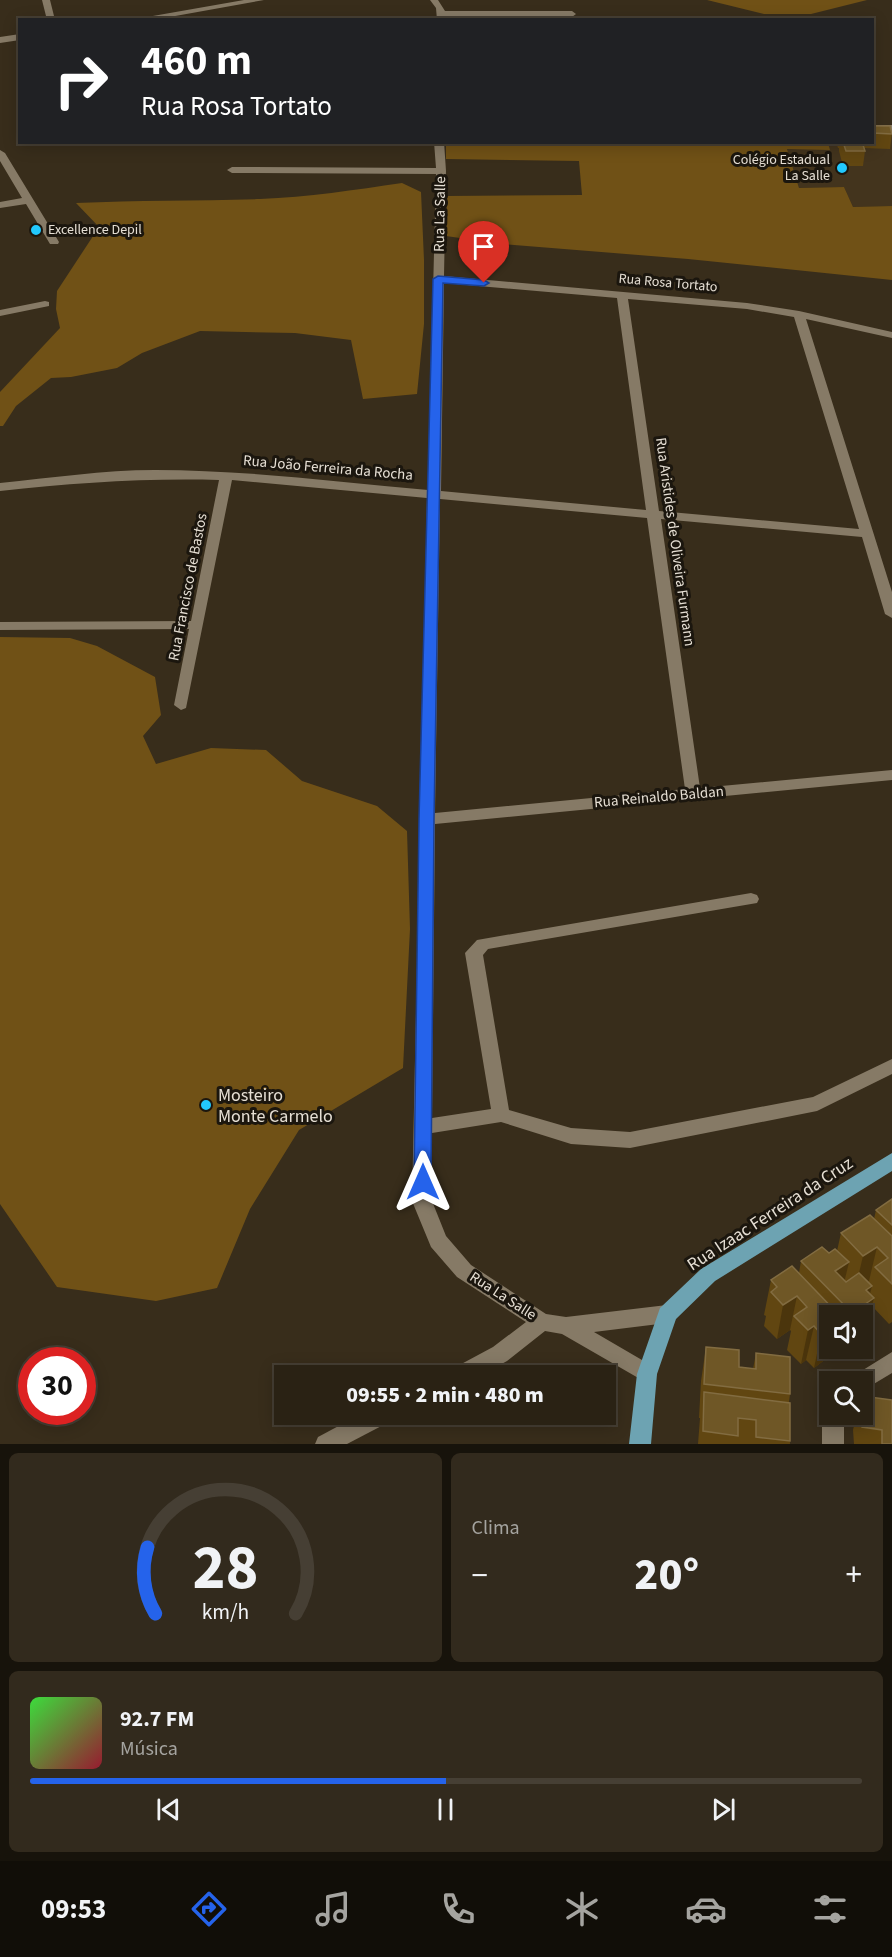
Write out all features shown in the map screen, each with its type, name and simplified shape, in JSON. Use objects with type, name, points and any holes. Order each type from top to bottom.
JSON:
[{"type":"main road","name":"Rua Izaac Ferreira da Cruz","points":[[640,1444],[647,1374],[667,1314],[708,1275],[890,1165]]},
{"type":"street","points":[[46,0],[50,18]]},
{"type":"street","points":[[151,18],[260,0]]},
{"type":"street","points":[[434,0],[441,17],[572,14]]},
{"type":"street","points":[[0,40],[18,37]]},
{"type":"street","points":[[874,128],[892,128]]},
{"type":"street","name":"Rua La Salle","points":[[439,144],[441,171],[427,819],[422,1200],[438,1241],[464,1271],[542,1322],[566,1326],[667,1314]]},
{"type":"street","points":[[0,153],[54,242]]},
{"type":"street","points":[[232,170],[441,171]]},
{"type":"street","points":[[0,205],[29,200]]},
{"type":"street","name":"Rua Rosa Tortato","points":[[438,279],[747,306],[799,314],[892,336]]},
{"type":"street","name":"Rua Aristides de Oliveira Furmann","points":[[622,294],[693,794]]},
{"type":"street","points":[[0,313],[45,304]]},
{"type":"street","points":[[799,314],[892,615]]},
{"type":"street","name":"Rua João Ferreira da Rocha","points":[[0,487],[153,474],[226,476],[868,534]]},
{"type":"street","name":"Rua Francisco de Bastos","points":[[181,705],[226,476]]},
{"type":"street","points":[[0,626],[197,625]]},
{"type":"street","name":"Rua Reinaldo Baldan","points":[[427,819],[892,775]]},
{"type":"street","points":[[501,1115],[474,953],[477,947],[483,944],[751,899]]},
{"type":"street","points":[[423,1127],[501,1115],[571,1136],[630,1140],[817,1104],[892,1066]]},
{"type":"street","points":[[480,1365],[500,1354],[542,1322]]},
{"type":"street","name":"Rua La Salle","points":[[566,1326],[647,1374]]},
{"type":"street","points":[[873,1374],[892,1361]]},
{"type":"street","points":[[326,1444],[362,1425]]},
{"type":"street","points":[[832,1425],[833,1444]]},
{"type":"shaded area","points":[[707,0],[867,0],[811,14],[764,14]]},
{"type":"shaded area","name":"Colégio Estadual La Salle","points":[[892,133],[892,206],[853,207],[844,187],[799,188],[787,149],[770,144],[874,144],[874,142]]},
{"type":"shaded area","points":[[446,144],[828,144],[830,150],[787,149],[799,188],[844,187],[853,207],[892,206],[892,280],[688,259],[502,244],[446,236],[447,196],[582,195],[579,161],[446,159]]},
{"type":"shaded area","points":[[402,183],[421,192],[424,324],[417,394],[363,399],[351,340],[295,333],[200,331],[142,353],[117,368],[71,377],[51,378],[16,406],[3,426],[0,426],[0,392],[60,328],[56,309],[57,291],[99,227],[76,203],[278,198]]},
{"type":"shaded area","points":[[0,637],[70,638],[97,646],[155,677],[161,715],[143,736],[156,764],[211,748],[266,750],[302,781],[377,806],[407,831],[410,929],[403,1068],[299,1130],[250,1209],[217,1288],[156,1301],[57,1287],[0,1204]]},
{"type":"building","points":[[874,126],[890,126],[892,134],[874,133]]},
{"type":"building","points":[[844,144],[863,144],[865,151],[846,151]]},
{"type":"building","points":[[892,1199],[892,1225],[876,1210]]},
{"type":"building","points":[[870,1215],[892,1236],[892,1284],[875,1267],[888,1258],[877,1247],[863,1256],[841,1233]]},
{"type":"building","points":[[822,1247],[829,1253],[835,1249],[849,1262],[835,1271],[846,1282],[859,1273],[872,1286],[866,1290],[874,1298],[864,1305],[844,1305],[801,1261]]},
{"type":"building","points":[[792,1266],[829,1305],[819,1305],[819,1332],[814,1326],[808,1330],[794,1316],[807,1307],[797,1296],[783,1305],[771,1292],[777,1287],[771,1280]]},
{"type":"building","points":[[706,1347],[739,1350],[739,1367],[756,1369],[756,1353],[790,1357],[790,1394],[704,1384]]},
{"type":"building","points":[[704,1392],[790,1403],[790,1441],[756,1437],[756,1420],[738,1418],[738,1436],[703,1431]]},
{"type":"building","points":[[873,1397],[892,1400],[892,1444],[882,1444],[882,1430],[862,1427],[862,1425],[873,1425]]},
{"type":"place","name":"Colégio Estadual La Salle","points":[[842,168]]},
{"type":"place","name":"Excellence Depil","points":[[36,230]]},
{"type":"place","name":"Mosteiro Monte Carmelo","points":[[206,1105]]},
{"type":"route","points":[[423,1182],[427,819],[438,279],[484,283]]}]
